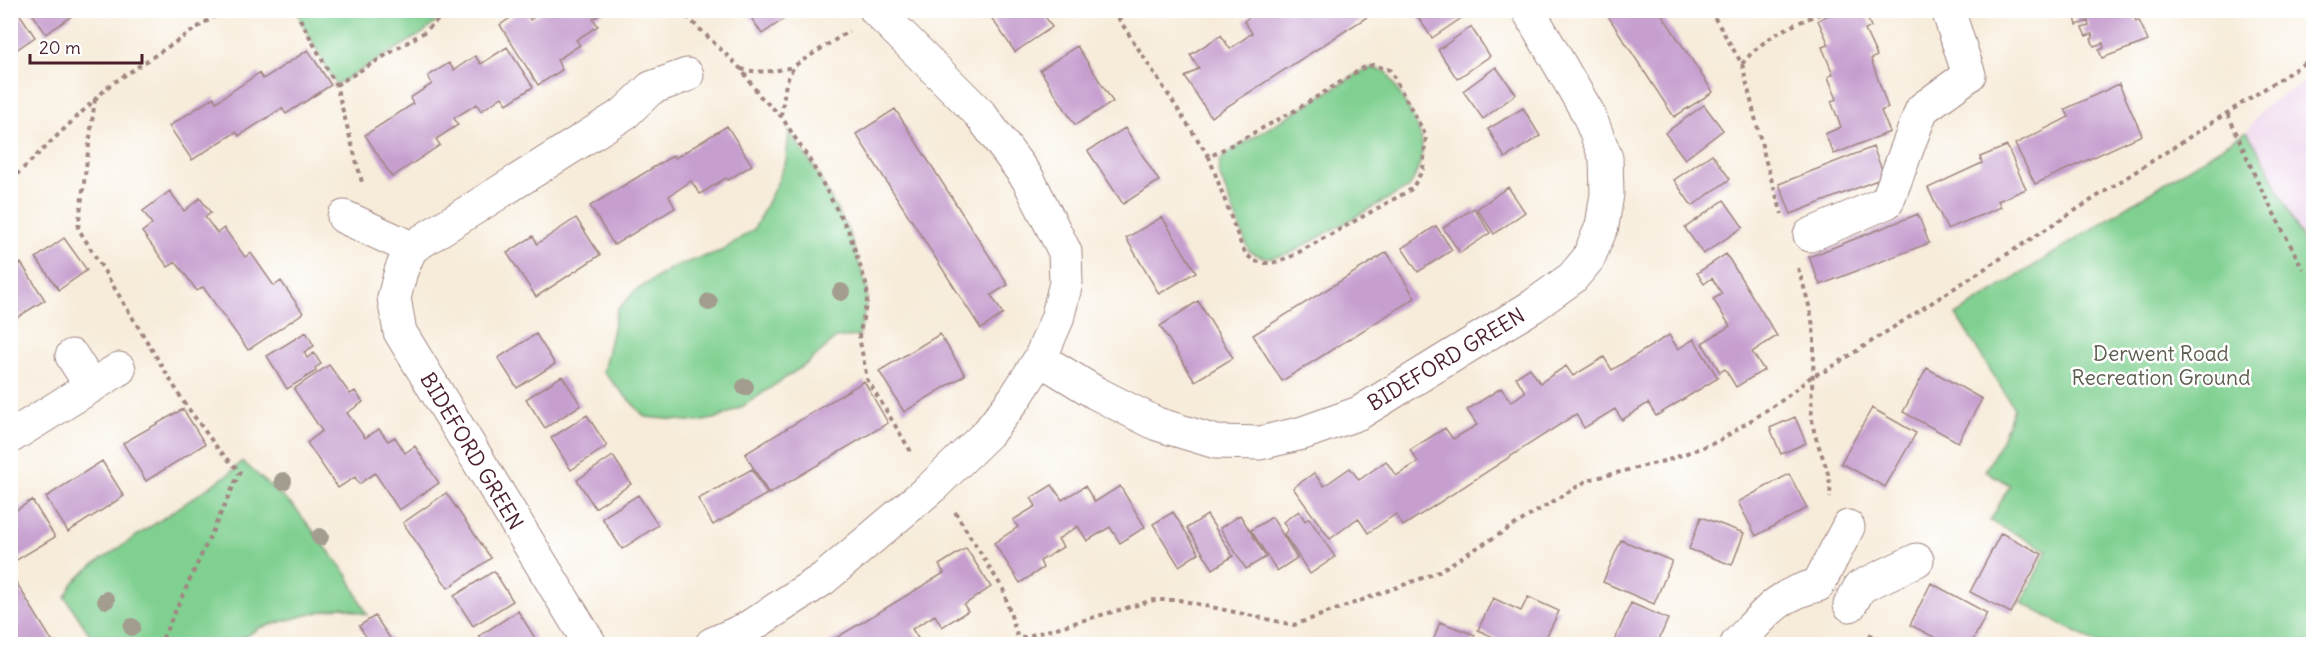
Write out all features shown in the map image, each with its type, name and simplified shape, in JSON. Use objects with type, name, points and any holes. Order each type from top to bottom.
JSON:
[{"type":"street","name":"BIDEFORD GREEN","points":[[1040,359],[1096,393],[1157,424],[1216,442],[1260,443],[1303,433],[1359,413],[1549,295],[1572,278],[1588,259],[1602,225],[1607,194],[1606,158],[1588,113],[1527,10]]},
{"type":"street","points":[[1797,227],[1887,202],[1922,109],[1969,75],[1948,10]]},
{"type":"street","points":[[712,645],[746,628],[823,579],[934,485],[988,433],[1015,398],[1040,359],[1057,319],[1066,283],[1065,252],[1028,179],[980,114],[877,11]]},
{"type":"street","points":[[356,222],[411,248],[625,113],[651,88],[687,75]]},
{"type":"street","name":"BIDEFORD GREEN","points":[[411,248],[401,271],[394,298],[400,332],[590,645]]},
{"type":"street","points":[[72,356],[91,386]]},
{"type":"street","points":[[10,437],[119,369]]},
{"type":"street","points":[[1818,585],[1848,526]]},
{"type":"street","points":[[1737,645],[1780,599],[1799,590],[1818,585],[1856,609],[1860,587],[1917,560]]},
{"type":"path","points":[[10,181],[110,85],[224,10]]},
{"type":"path","points":[[298,10],[300,19],[336,85],[368,206],[356,222]]},
{"type":"path","points":[[336,85],[423,33],[449,10]]},
{"type":"path","points":[[680,10],[741,69],[760,96],[781,116],[812,164],[849,232],[867,287],[867,301],[859,336],[867,379],[1003,589],[1019,642]]},
{"type":"path","points":[[1113,10],[1209,157],[1242,247],[1246,255],[1254,261],[1266,263],[1292,256],[1412,189],[1424,169],[1426,136],[1390,70],[1373,65],[1363,68],[1294,111],[1209,157]]},
{"type":"path","points":[[1710,10],[1742,64],[1766,162],[1797,227]]},
{"type":"path","points":[[1742,64],[1763,42],[1783,29],[1829,10]]},
{"type":"path","points":[[741,69],[773,72],[794,66],[877,11]]},
{"type":"path","points":[[1011,645],[1154,600],[1179,600],[1293,626],[1436,573],[1588,480],[1668,460],[1719,441],[1784,399],[1812,376],[1827,370],[2228,114],[2313,57]]},
{"type":"path","points":[[781,116],[786,83],[794,66]]},
{"type":"path","points":[[2228,114],[2259,185],[2303,269]]},
{"type":"path","points":[[1797,265],[1810,307],[1815,347],[1812,418],[1815,436],[1827,466],[1831,490],[1828,514],[1848,526]]},
{"type":"shaded area","points":[[2313,76],[2313,264],[2270,171],[2247,131],[2262,109]]},
{"type":"green space","points":[[298,10],[449,11],[423,33],[336,85],[300,19]]},
{"type":"green space","points":[[1372,68],[1387,72],[1409,110],[1422,140],[1420,162],[1409,187],[1291,253],[1269,257],[1259,256],[1249,251],[1218,171],[1220,161],[1226,154],[1364,70]]},
{"type":"green space","points":[[789,131],[812,164],[849,232],[867,287],[867,301],[859,336],[836,338],[808,363],[743,406],[719,418],[698,422],[645,417],[603,372],[617,310],[635,291],[673,267],[721,251],[754,229],[786,161]]},
{"type":"green space","name":"Derwent Road Recreation Ground","points":[[2247,131],[2270,171],[2313,264],[2313,644],[2098,644],[2022,603],[2047,550],[1990,521],[2010,485],[1985,471],[2002,440],[2014,408],[1956,315]]},
{"type":"green space","points":[[242,461],[296,509],[348,576],[367,615],[343,607],[310,614],[259,628],[234,644],[96,644],[65,597],[73,583],[92,566],[230,473]]},
{"type":"building","points":[[10,10],[17,10],[35,37],[10,54]]},
{"type":"building","points":[[30,10],[69,10],[72,16],[46,34]]},
{"type":"building","points":[[525,10],[530,20],[545,10],[607,10],[593,19],[598,26],[576,40],[580,45],[557,60],[562,70],[538,85],[500,25]]},
{"type":"building","points":[[746,10],[797,10],[762,34]]},
{"type":"building","points":[[986,10],[1041,10],[1052,27],[1015,52]]},
{"type":"building","points":[[1259,10],[1287,10],[1289,13],[1293,10],[1378,10],[1211,117],[1185,77],[1199,68],[1190,55],[1221,35],[1230,49],[1252,33],[1244,21]]},
{"type":"building","points":[[1413,10],[1464,10],[1466,15],[1432,38]]},
{"type":"building","points":[[1604,10],[1659,10],[1713,92],[1674,117]]},
{"type":"building","points":[[1839,10],[1864,10],[1871,27],[1865,30],[1877,56],[1871,59],[1888,108],[1881,111],[1890,132],[1834,154],[1825,134],[1841,127],[1831,101],[1837,99],[1828,77],[1833,74],[1822,47],[1829,45],[1818,20]]},
{"type":"building","points":[[2073,10],[2132,10],[2148,41],[2102,58],[2099,50],[2104,48],[2103,43],[2094,46],[2091,39],[2092,34],[2086,36],[2082,28],[2089,26],[2088,21],[2077,25]]},
{"type":"building","points":[[1471,27],[1490,56],[1457,79],[1438,50]]},
{"type":"building","points":[[1077,46],[1113,102],[1075,125],[1040,70]]},
{"type":"building","points":[[507,47],[533,87],[507,104],[502,97],[481,111],[477,104],[454,118],[458,125],[436,139],[440,145],[392,177],[365,135],[413,104],[410,98],[432,84],[428,76],[449,63],[454,70],[475,56],[481,64]]},
{"type":"building","points":[[308,50],[331,85],[286,114],[282,108],[239,136],[236,132],[192,160],[169,126],[214,97],[216,102],[259,73],[263,79]]},
{"type":"building","points":[[1496,67],[1516,94],[1483,119],[1463,91]]},
{"type":"building","points":[[2119,84],[2142,135],[2035,184],[2015,144],[2069,117],[2065,109]]},
{"type":"building","points":[[1704,105],[1723,130],[1685,159],[1665,133]]},
{"type":"building","points":[[1523,108],[1540,136],[1505,158],[1488,129]]},
{"type":"building","points":[[895,109],[1008,285],[991,295],[1003,314],[981,329],[856,134]]},
{"type":"building","points":[[727,126],[752,165],[700,194],[691,181],[669,196],[675,208],[614,245],[590,206]]},
{"type":"building","points":[[1125,128],[1159,181],[1123,204],[1088,151]]},
{"type":"building","points":[[2007,146],[2026,189],[1998,201],[2001,207],[1947,229],[1928,188],[1982,163],[1980,157]]},
{"type":"building","points":[[1873,147],[1885,177],[1791,214],[1779,184]]},
{"type":"building","points":[[1712,154],[1730,179],[1692,206],[1674,180]]},
{"type":"building","points":[[1508,187],[1525,212],[1494,234],[1477,209]]},
{"type":"building","points":[[170,191],[184,211],[200,198],[211,213],[205,217],[217,233],[224,228],[245,257],[251,253],[274,286],[281,281],[303,313],[248,350],[203,287],[197,291],[176,262],[168,267],[142,232],[152,224],[143,211]]},
{"type":"building","points":[[1724,200],[1743,227],[1703,254],[1685,228]]},
{"type":"building","points":[[1474,208],[1490,233],[1460,253],[1443,228]]},
{"type":"building","points":[[1918,214],[1929,243],[1820,285],[1809,257]]},
{"type":"building","points":[[1162,217],[1196,272],[1159,294],[1126,238]]},
{"type":"building","points":[[576,218],[600,255],[536,297],[507,253],[533,236],[537,244]]},
{"type":"building","points":[[1436,226],[1452,250],[1418,272],[1402,248]]},
{"type":"building","points":[[64,238],[87,270],[59,290],[36,258]]},
{"type":"building","points":[[1387,252],[1415,298],[1282,381],[1253,335]]},
{"type":"building","points":[[1726,254],[1777,336],[1752,352],[1764,370],[1736,387],[1725,369],[1720,372],[1702,343],[1730,326],[1713,299],[1722,294],[1712,278],[1704,284],[1697,273]]},
{"type":"building","points":[[21,263],[45,300],[10,322],[10,270]]},
{"type":"building","points":[[1198,301],[1233,358],[1195,381],[1160,326]]},
{"type":"building","points":[[306,332],[314,346],[304,352],[307,358],[314,353],[321,364],[315,368],[316,371],[287,389],[267,356]]},
{"type":"building","points":[[536,334],[555,364],[517,388],[498,358]]},
{"type":"building","points":[[940,334],[965,375],[904,412],[879,371]]},
{"type":"building","points":[[1669,335],[1678,349],[1694,339],[1718,378],[1656,416],[1648,403],[1622,420],[1615,409],[1584,428],[1576,414],[1403,526],[1396,514],[1368,533],[1358,518],[1330,539],[1293,488],[1314,473],[1324,486],[1350,468],[1359,480],[1386,461],[1396,476],[1418,462],[1410,450],[1445,428],[1453,439],[1477,425],[1467,410],[1501,388],[1511,402],[1525,392],[1516,377],[1530,368],[1540,383],[1566,366],[1573,376],[1604,357],[1612,370]]},
{"type":"building","points":[[329,365],[350,394],[355,391],[363,402],[347,413],[365,438],[379,429],[388,441],[395,437],[405,453],[415,446],[439,483],[399,510],[375,473],[359,484],[355,477],[338,488],[307,443],[322,431],[294,389]]},
{"type":"building","points":[[1927,368],[1982,399],[1958,442],[1903,412]]},
{"type":"building","points":[[562,376],[581,405],[545,428],[526,399]]},
{"type":"building","points":[[864,381],[888,423],[769,494],[745,454]]},
{"type":"building","points":[[1872,408],[1916,433],[1885,487],[1841,463]]},
{"type":"building","points":[[183,409],[205,444],[146,481],[123,443]]},
{"type":"building","points":[[587,415],[607,446],[571,470],[551,438]]},
{"type":"building","points":[[1795,417],[1806,443],[1781,454],[1770,428]]},
{"type":"building","points":[[613,456],[631,484],[595,508],[577,480]]},
{"type":"building","points":[[102,461],[124,496],[68,532],[46,497]]},
{"type":"building","points":[[752,469],[767,494],[713,525],[698,499]]},
{"type":"building","points":[[1789,474],[1807,508],[1756,536],[1738,502]]},
{"type":"building","points":[[1052,485],[1062,500],[1085,486],[1095,502],[1120,486],[1145,527],[1120,543],[1110,527],[1087,541],[1078,526],[1058,539],[1063,547],[1040,561],[1043,568],[1020,583],[994,543],[1018,527],[1013,520],[1036,506],[1031,498]]},
{"type":"building","points":[[446,493],[491,558],[448,588],[403,523]]},
{"type":"building","points":[[638,495],[658,525],[622,549],[602,518]]},
{"type":"building","points":[[32,500],[55,537],[10,564],[10,514]]},
{"type":"building","points":[[1299,511],[1305,521],[1309,518],[1335,557],[1310,574],[1284,534],[1288,530],[1283,522]]},
{"type":"building","points":[[1173,512],[1199,553],[1179,566],[1153,524]]},
{"type":"building","points":[[1207,515],[1233,556],[1213,569],[1187,528]]},
{"type":"building","points":[[1240,515],[1266,557],[1246,569],[1220,528]]},
{"type":"building","points":[[1272,517],[1297,558],[1277,571],[1251,530]]},
{"type":"building","points":[[1701,517],[1744,533],[1732,565],[1689,549]]},
{"type":"building","points":[[2001,533],[2042,554],[2011,613],[1970,592]]},
{"type":"building","points":[[1621,540],[1672,561],[1654,604],[1603,582]]},
{"type":"building","points":[[966,548],[991,587],[964,605],[968,611],[942,627],[935,615],[912,629],[921,643],[918,644],[826,644],[944,573],[939,565]]},
{"type":"building","points":[[494,571],[513,601],[473,626],[454,596]]},
{"type":"building","points":[[16,582],[54,644],[10,644],[10,586]]},
{"type":"building","points":[[1931,583],[1987,613],[1971,644],[1948,644],[1910,625]]},
{"type":"building","points":[[1528,597],[1559,611],[1543,644],[1508,644],[1478,630],[1493,598],[1521,611]]},
{"type":"building","points":[[1631,603],[1668,619],[1657,644],[1613,644]]},
{"type":"building","points":[[518,611],[535,638],[524,644],[485,644],[479,636]]},
{"type":"building","points":[[375,616],[394,644],[371,644],[359,626]]},
{"type":"building","points":[[1440,622],[1475,635],[1471,644],[1432,644]]}]
